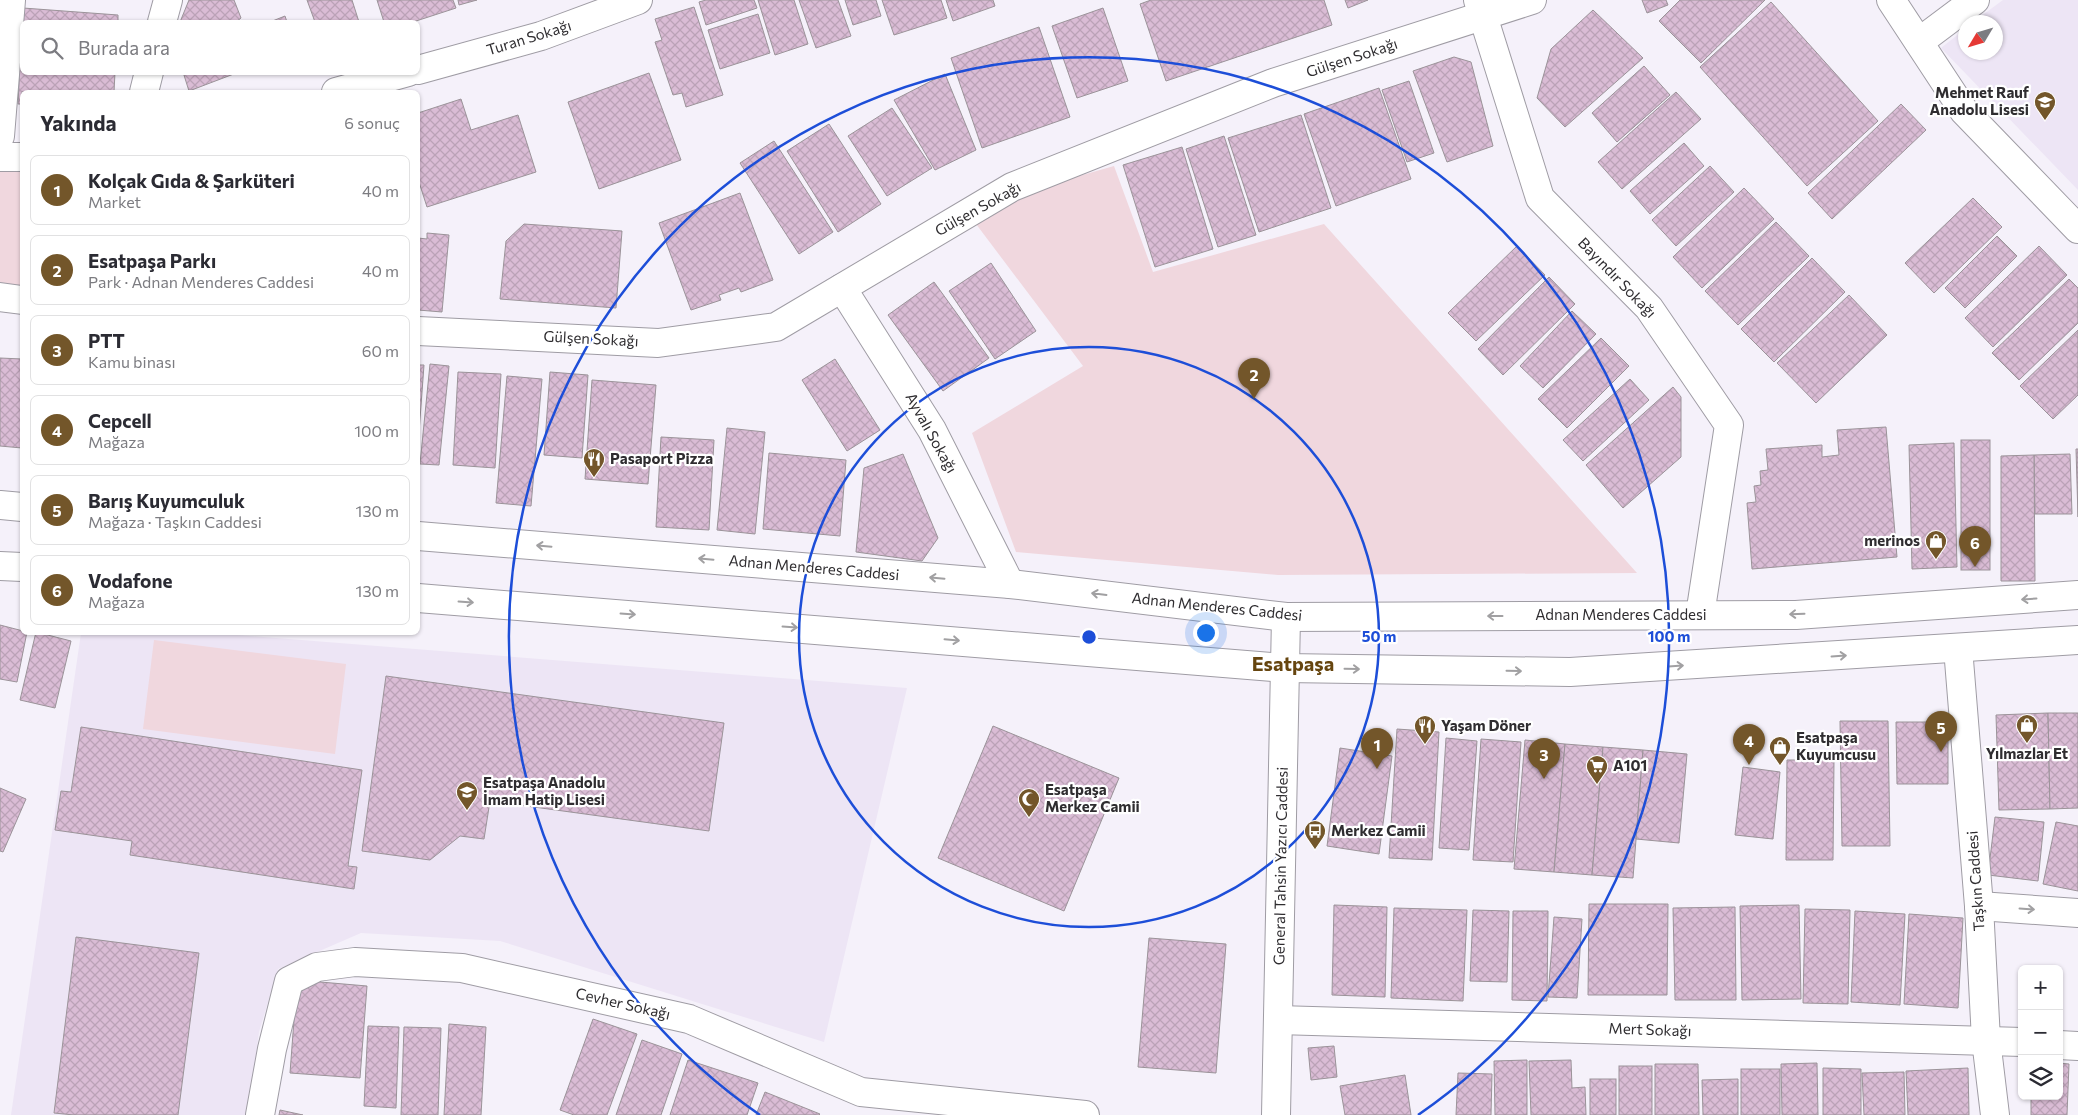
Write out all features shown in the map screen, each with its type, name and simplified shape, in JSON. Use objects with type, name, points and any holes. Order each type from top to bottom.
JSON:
[{"type":"street","points":[[0,136],[11,0]]},
{"type":"street","points":[[163,20],[168,0]]},
{"type":"street","name":"Turan Sokağı","points":[[420,69],[541,36],[638,0]]},
{"type":"street","name":"Gülşen Sokağı","points":[[420,331],[658,342],[776,327],[1012,187],[1273,83],[1481,8],[1532,0]]},
{"type":"street","points":[[1891,0],[1964,111],[2078,230]]},
{"type":"street","points":[[1919,42],[1975,0]]},
{"type":"street","name":"Bayındır Sokağı","points":[[1481,8],[1540,198],[1649,308],[1729,425],[1700,615]]},
{"type":"street","points":[[144,90],[148,75]]},
{"type":"street","points":[[343,90],[397,75]]},
{"type":"street","points":[[0,157],[20,157]]},
{"type":"street","name":"Ayvalı Sokağı","points":[[842,288],[932,430],[1010,584]]},
{"type":"street","points":[[0,296],[20,300]]},
{"type":"street","points":[[0,506],[20,506]]},
{"type":"street","name":"Adnan Menderes Caddesi","points":[[420,536],[1010,584],[1286,616],[1796,615],[2078,596]]},
{"type":"street","points":[[0,566],[20,568]]},
{"type":"street","points":[[420,598],[1285,668],[1570,672],[2078,640]]},
{"type":"street","name":"General Tahsin Yazıcı Caddesi","points":[[1276,1115],[1286,616]]},
{"type":"street","name":"Taşkın Caddesi","points":[[1958,648],[1979,906],[1986,1040],[1995,1115]]},
{"type":"street","points":[[1979,906],[2078,913]]},
{"type":"street","name":"Cevher Sokağı","points":[[260,1115],[272,1049],[289,981],[317,967],[355,962],[462,968],[689,1019],[861,1092],[1085,1115]]},
{"type":"street","name":"Mert Sokağı","points":[[1278,1020],[2018,1042]]},
{"type":"street","points":[[2063,1045],[2078,1046]]},
{"type":"shaded area","name":"Mehmet Rauf Anadolu Lisesi","points":[[2003,0],[2078,0],[2078,190],[1941,48],[1958,35],[1958,60],[2003,60],[2003,15],[1983,15]]},
{"type":"shaded area","points":[[1114,166],[1153,272],[1324,224],[1637,573],[1278,575],[1016,552],[972,433],[1083,366],[973,220],[1016,194]]},
{"type":"shaded area","points":[[20,169],[20,287],[0,283],[0,171]]},
{"type":"shaded area","name":"Esatpaşa Anadolu İmam Hatip Lisesi","points":[[81,635],[238,635],[907,688],[824,1042],[500,941],[361,933],[278,969],[259,1032],[248,1115],[11,1115]]},
{"type":"shaded area","points":[[154,640],[346,664],[335,754],[143,729]]},
{"type":"building","points":[[189,0],[234,0],[241,18],[238,20],[181,20]]},
{"type":"building","points":[[307,0],[352,0],[358,20],[314,20]]},
{"type":"building","points":[[377,0],[453,0],[456,8],[419,20],[383,20]]},
{"type":"building","points":[[458,0],[477,0],[459,5]]},
{"type":"building","points":[[706,0],[754,0],[757,8],[706,25],[699,2]]},
{"type":"building","points":[[758,0],[794,0],[808,44],[775,55]]},
{"type":"building","points":[[799,0],[838,0],[851,36],[816,48]]},
{"type":"building","points":[[845,0],[876,0],[881,16],[853,25]]},
{"type":"building","points":[[882,0],[941,0],[947,18],[894,35]]},
{"type":"building","points":[[946,0],[993,0],[995,6],[953,21]]},
{"type":"building","points":[[1151,0],[1324,0],[1332,25],[1166,81],[1140,4]]},
{"type":"building","points":[[1345,0],[1368,0],[1348,8]]},
{"type":"building","points":[[1642,0],[1666,0],[1668,5],[1647,13]]},
{"type":"building","points":[[1680,0],[1765,0],[1701,63],[1659,21]]},
{"type":"building","points":[[1771,2],[1878,121],[1807,186],[1700,67]]},
{"type":"building","points":[[694,7],[723,95],[686,107],[682,93],[673,95],[655,42],[662,40],[655,19]]},
{"type":"building","points":[[23,8],[118,15],[118,20],[23,20]]},
{"type":"building","points":[[1103,8],[1128,81],[1077,98],[1052,26]]},
{"type":"building","points":[[1593,10],[1643,58],[1565,127],[1537,98],[1551,49]]},
{"type":"building","points":[[758,14],[770,53],[720,69],[708,30]]},
{"type":"building","points":[[285,16],[286,20],[275,20]]},
{"type":"building","points":[[1039,27],[1070,117],[982,148],[951,58]]},
{"type":"building","points":[[1454,57],[1471,62],[1493,146],[1447,162],[1413,71]]},
{"type":"building","points":[[20,64],[20,75],[115,75],[114,90],[20,90],[20,104],[18,104]]},
{"type":"building","points":[[1644,66],[1670,95],[1617,142],[1592,113]]},
{"type":"building","points":[[649,73],[681,160],[599,189],[568,102]]},
{"type":"building","points":[[945,74],[976,150],[935,170],[894,100]]},
{"type":"building","points":[[184,75],[231,75],[192,90],[189,90]]},
{"type":"building","points":[[1409,81],[1434,153],[1407,162],[1382,90]]},
{"type":"building","points":[[1379,88],[1411,179],[1336,206],[1304,114]]},
{"type":"building","points":[[1676,92],[1701,119],[1622,189],[1598,162]]},
{"type":"building","points":[[461,99],[471,130],[518,115],[536,172],[427,207],[420,185],[420,112]]},
{"type":"building","points":[[1901,104],[1926,130],[1832,219],[1808,193]]},
{"type":"building","points":[[892,108],[932,168],[887,196],[848,136]]},
{"type":"building","points":[[1301,115],[1331,208],[1259,232],[1228,138]]},
{"type":"building","points":[[829,124],[881,204],[838,232],[787,151]]},
{"type":"building","points":[[1224,136],[1256,235],[1218,247],[1186,149]]},
{"type":"building","points":[[774,141],[833,232],[799,254],[740,163]]},
{"type":"building","points":[[1684,143],[1704,166],[1650,214],[1630,191]]},
{"type":"building","points":[[1182,147],[1213,249],[1155,267],[1123,165]]},
{"type":"building","points":[[1710,166],[1734,192],[1676,246],[1652,220]]},
{"type":"building","points":[[1744,188],[1774,219],[1702,288],[1673,257]]},
{"type":"building","points":[[740,193],[773,280],[741,292],[739,288],[719,295],[721,300],[691,310],[659,223]]},
{"type":"building","points":[[1973,198],[2002,227],[1934,293],[1905,263]]},
{"type":"building","points":[[1776,222],[1809,256],[1738,325],[1705,291]]},
{"type":"building","points":[[524,224],[622,231],[616,308],[500,299],[506,241]]},
{"type":"building","points":[[427,233],[449,235],[442,312],[420,310],[420,238],[427,239]]},
{"type":"building","points":[[1997,236],[2017,256],[1965,308],[1945,288]]},
{"type":"building","points":[[1517,246],[1545,275],[1476,341],[1448,313]]},
{"type":"building","points":[[2039,246],[2067,275],[1993,347],[1965,318]]},
{"type":"building","points":[[1812,258],[1845,292],[1774,362],[1741,329]]},
{"type":"building","points":[[991,263],[1036,331],[995,359],[949,291]]},
{"type":"building","points":[[1549,277],[1575,304],[1503,375],[1478,349]]},
{"type":"building","points":[[2069,279],[2078,288],[2078,323],[2019,380],[1992,353]]},
{"type":"building","points":[[934,282],[989,358],[943,391],[888,315]]},
{"type":"building","points":[[1849,295],[1887,335],[1816,403],[1777,363]]},
{"type":"building","points":[[1572,311],[1596,334],[1543,388],[1520,366]]},
{"type":"building","points":[[2078,330],[2078,395],[2053,419],[2020,386]]},
{"type":"building","points":[[1601,338],[1629,366],[1567,428],[1538,399]]},
{"type":"building","points":[[0,358],[20,359],[20,448],[0,446]]},
{"type":"building","points":[[835,359],[880,430],[847,451],[802,380]]},
{"type":"building","points":[[430,364],[449,366],[439,465],[420,464]]},
{"type":"building","points":[[420,365],[424,365],[420,419]]},
{"type":"building","points":[[458,372],[501,374],[495,468],[453,465]]},
{"type":"building","points":[[550,372],[588,375],[582,458],[544,455]]},
{"type":"building","points":[[507,376],[542,379],[531,506],[496,503]]},
{"type":"building","points":[[1630,379],[1649,400],[1583,461],[1563,440]]},
{"type":"building","points":[[592,380],[656,385],[648,484],[585,479]]},
{"type":"building","points":[[1673,387],[1681,397],[1681,457],[1623,508],[1586,465]]},
{"type":"building","points":[[1886,427],[1897,557],[1752,569],[1747,503],[1756,502],[1754,486],[1761,485],[1760,471],[1768,470],[1766,449],[1822,445],[1822,457],[1839,455],[1837,430]]},
{"type":"building","points":[[727,428],[765,432],[755,534],[717,530]]},
{"type":"building","points":[[661,437],[714,440],[709,530],[656,527]]},
{"type":"building","points":[[1961,440],[1990,440],[1990,570],[1961,570]]},
{"type":"building","points":[[1954,443],[1957,567],[1912,569],[1909,445]]},
{"type":"building","points":[[2076,449],[2078,449],[2078,517]]},
{"type":"building","points":[[769,453],[846,460],[840,536],[763,529]]},
{"type":"building","points":[[903,454],[938,538],[922,561],[856,552],[864,468]]},
{"type":"building","points":[[2070,454],[2072,514],[2035,514],[2034,455]]},
{"type":"building","points":[[2034,455],[2035,581],[2001,581],[2001,456]]},
{"type":"building","points":[[0,625],[20,630],[20,635],[26,635],[17,682],[0,679]]},
{"type":"building","points":[[35,635],[48,635],[71,641],[55,708],[20,700]]},
{"type":"building","points":[[386,676],[724,723],[709,831],[490,801],[484,839],[460,836],[430,860],[362,851]]},
{"type":"building","points":[[2048,713],[2050,809],[1999,810],[1996,715]]},
{"type":"building","points":[[2048,713],[2078,713],[2078,808],[2050,809]]},
{"type":"building","points":[[1840,721],[1888,721],[1890,846],[1842,846]]},
{"type":"building","points":[[1896,722],[1948,722],[1948,784],[1897,784]]},
{"type":"building","name":"Esatpaşa Merkez Camii","points":[[993,726],[1119,778],[1064,911],[938,858]]},
{"type":"building","points":[[81,727],[362,770],[348,866],[357,867],[354,889],[130,855],[132,841],[55,830],[61,791],[71,792]]},
{"type":"building","points":[[1397,729],[1439,732],[1432,860],[1389,858]]},
{"type":"building","points":[[1446,738],[1477,741],[1469,850],[1439,848]]},
{"type":"building","points":[[1481,739],[1521,742],[1513,862],[1473,860]]},
{"type":"building","points":[[1525,740],[1565,744],[1554,872],[1514,869]]},
{"type":"building","points":[[1565,744],[1603,747],[1592,875],[1554,872]]},
{"type":"building","points":[[1603,747],[1643,750],[1633,878],[1592,875]]},
{"type":"building","points":[[1340,748],[1392,756],[1379,854],[1327,846]]},
{"type":"building","points":[[1643,750],[1687,754],[1679,843],[1636,839]]},
{"type":"building","points":[[1787,760],[1834,760],[1833,860],[1786,860]]},
{"type":"building","points":[[1743,767],[1780,772],[1773,839],[1735,835]]},
{"type":"building","points":[[0,788],[26,799],[3,852],[0,851]]},
{"type":"building","points":[[1995,817],[2044,822],[2038,881],[1988,875]]},
{"type":"building","points":[[2056,822],[2078,826],[2078,891],[2043,884]]},
{"type":"building","points":[[1589,904],[1668,904],[1667,995],[1588,995]]},
{"type":"building","points":[[1334,905],[1387,907],[1385,997],[1332,995]]},
{"type":"building","points":[[1799,905],[1801,999],[1742,1000],[1740,906]]},
{"type":"building","points":[[1735,907],[1736,1000],[1675,1000],[1673,908]]},
{"type":"building","points":[[1394,908],[1467,910],[1463,1001],[1391,998]]},
{"type":"building","points":[[1805,909],[1850,910],[1848,1004],[1803,1003]]},
{"type":"building","points":[[1473,910],[1509,911],[1507,982],[1470,981]]},
{"type":"building","points":[[1513,911],[1548,911],[1547,1001],[1512,1000]]},
{"type":"building","points":[[1855,911],[1905,914],[1900,1005],[1851,1002]]},
{"type":"building","points":[[1909,914],[1963,918],[1958,1008],[1904,1004]]},
{"type":"building","points":[[1554,917],[1582,919],[1577,998],[1548,997]]},
{"type":"building","points":[[76,937],[199,953],[178,1115],[74,1115],[54,1113]]},
{"type":"building","points":[[1149,938],[1226,944],[1216,1073],[1138,1067]]},
{"type":"building","points":[[297,980],[367,986],[360,1078],[290,1073]]},
{"type":"building","points":[[593,1019],[637,1034],[607,1115],[574,1115],[560,1110]]},
{"type":"building","points":[[449,1024],[486,1027],[481,1115],[444,1115]]},
{"type":"building","points":[[368,1026],[399,1027],[396,1108],[364,1106]]},
{"type":"building","points":[[404,1027],[441,1028],[438,1115],[401,1115]]},
{"type":"building","points":[[642,1040],[682,1054],[661,1115],[616,1115]]},
{"type":"building","points":[[1334,1046],[1337,1077],[1311,1080],[1308,1048]]},
{"type":"building","points":[[688,1060],[758,1083],[747,1115],[670,1115]]},
{"type":"building","points":[[1527,1060],[1527,1115],[1495,1115],[1494,1061]]},
{"type":"building","points":[[1571,1060],[1572,1088],[1585,1087],[1586,1115],[1531,1115],[1529,1061]]},
{"type":"building","points":[[1817,1063],[1818,1115],[1782,1115],[1781,1064]]},
{"type":"building","points":[[2063,1063],[2069,1064],[2067,1115],[2031,1115],[2031,1100],[2063,1100]]},
{"type":"building","points":[[1655,1064],[1698,1064],[1699,1115],[1655,1115]]},
{"type":"building","points":[[1619,1066],[1652,1066],[1652,1115],[1619,1115]]},
{"type":"building","points":[[1823,1068],[1861,1069],[1861,1115],[1823,1115]]},
{"type":"building","points":[[1968,1068],[1969,1115],[1908,1115],[1906,1071]]},
{"type":"building","points":[[1741,1069],[1780,1069],[1780,1115],[1741,1115]]},
{"type":"building","points":[[1904,1072],[1905,1115],[1864,1115],[1862,1073]]},
{"type":"building","points":[[1458,1073],[1492,1074],[1491,1115],[1456,1115]]},
{"type":"building","points":[[1405,1075],[1411,1115],[1345,1115],[1340,1086]]},
{"type":"building","points":[[1590,1079],[1616,1079],[1616,1115],[1590,1115]]},
{"type":"building","points":[[1738,1079],[1738,1115],[1703,1115],[1702,1080]]},
{"type":"building","points":[[765,1092],[820,1114],[756,1115]]},
{"type":"building","points":[[280,1110],[303,1115],[279,1115]]},
{"type":"place","name":"Mehmet Rauf Anadolu Lisesi","points":[[2045,121]]},
{"type":"place","name":"Esatpaşa Parkı","points":[[1254,399]]},
{"type":"place","name":"Pasaport Pizza","points":[[594,478]]},
{"type":"place","name":"merinos","points":[[1936,560]]},
{"type":"place","name":"Vodafone","points":[[1975,567]]},
{"type":"place","name":"Yılmazlar Et","points":[[2027,744]]},
{"type":"place","name":"Yaşam Döner","points":[[1425,745]]},
{"type":"place","name":"Barış Kuyumculuk","points":[[1941,752]]},
{"type":"place","name":"Cepcell","points":[[1749,765]]},
{"type":"place","name":"Esatpaşa Kuyumcusu","points":[[1780,766]]},
{"type":"place","name":"Kolçak Gıda & Şarküteri","points":[[1377,769]]},
{"type":"place","name":"PTT","points":[[1544,779]]},
{"type":"place","name":"A101","points":[[1597,785]]},
{"type":"place","name":"Esatpaşa Anadolu İmam Hatip Lisesi","points":[[467,811]]},
{"type":"place","name":"Esatpaşa Merkez Camii","points":[[1029,818]]},
{"type":"place","name":"Merkez Camii","points":[[1315,850]]},
{"type":"district","name":"Esatpaşa","points":[[1293,664]]}]
